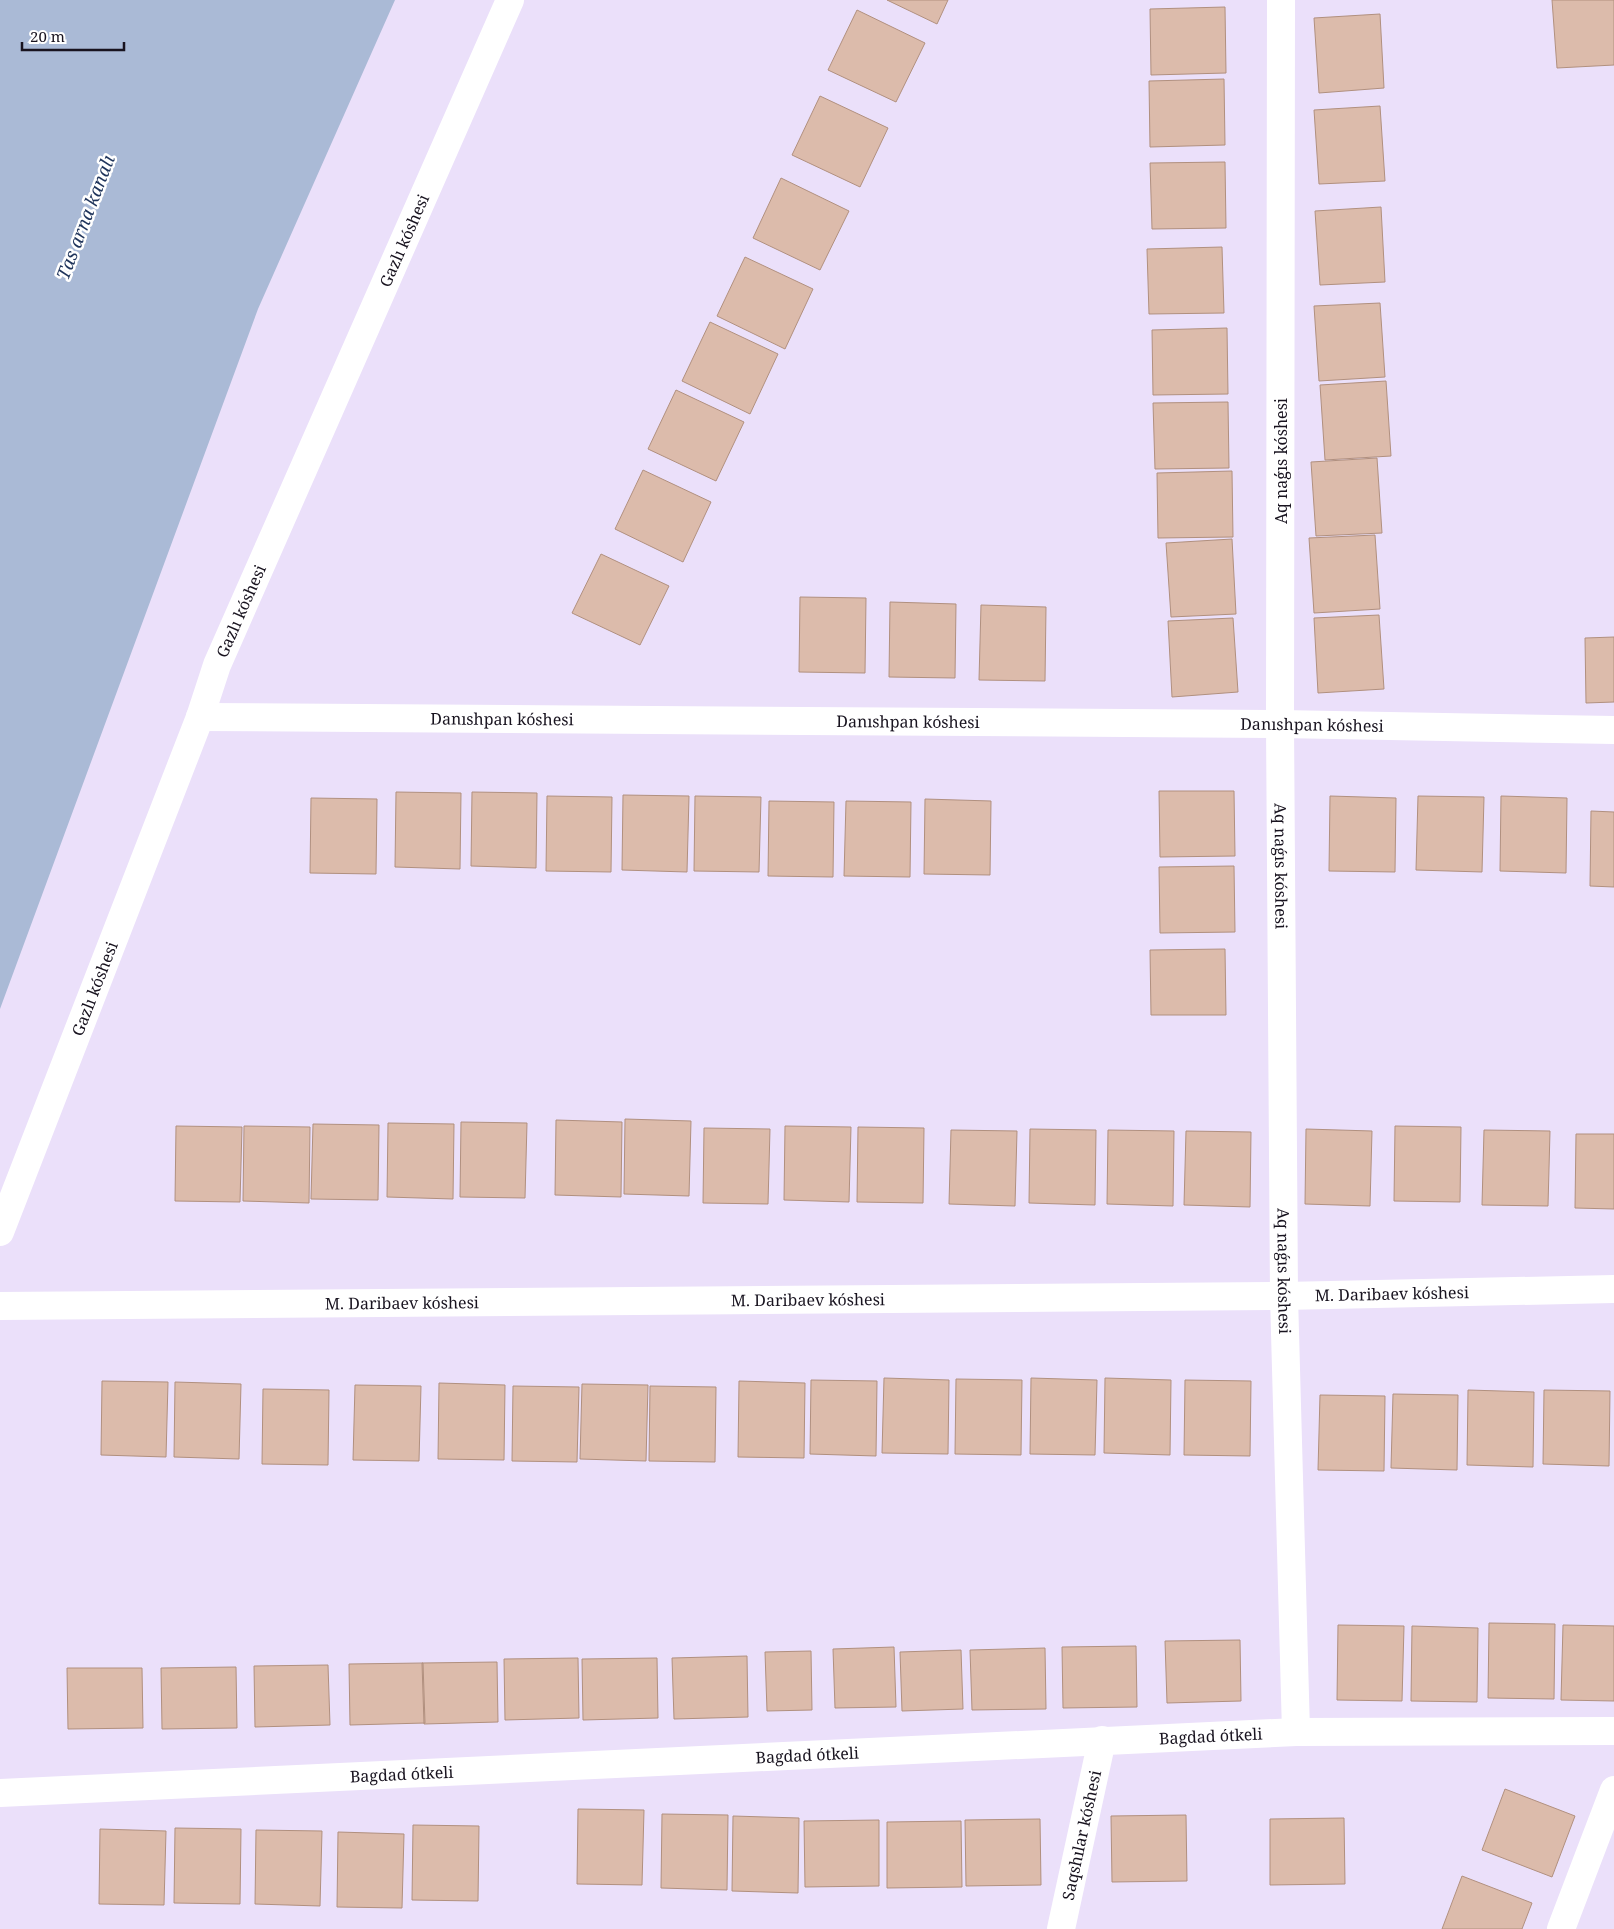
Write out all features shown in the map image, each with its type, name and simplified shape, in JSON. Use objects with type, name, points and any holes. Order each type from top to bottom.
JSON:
[{"type":"street","name":"Gazlı kóshesi","points":[[0,1232],[200,718],[217,665],[510,0]]},
{"type":"street","name":"Aq naǵıs kóshesi","points":[[1281,0],[1280,724],[1284,1296],[1296,1732]]},
{"type":"street","name":"Danıshpan kóshesi","points":[[200,718],[1280,724],[1614,730]]},
{"type":"street","name":"M. Daribaev kóshesi","points":[[0,1306],[1284,1296],[1614,1289]]},
{"type":"street","name":"Bagdad ótkeli","points":[[0,1792],[1296,1732],[1614,1732]]},
{"type":"street","name":"Saqshılar kóshesi","points":[[1061,1929],[1102,1740]]},
{"type":"street","points":[[1561,1929],[1614,1790]]},
{"type":"water","name":"Tas arna kanalı","points":[[0,0],[395,0],[258,309],[0,1009]]},
{"type":"building","points":[[887,0],[948,0],[937,24]]},
{"type":"building","points":[[1552,0],[1614,0],[1614,65],[1557,68]]},
{"type":"building","points":[[1225,7],[1226,73],[1151,75],[1150,9]]},
{"type":"building","points":[[857,10],[925,43],[896,102],[828,70]]},
{"type":"building","points":[[1380,14],[1384,88],[1319,93],[1314,18]]},
{"type":"building","points":[[1224,79],[1225,145],[1150,147],[1149,81]]},
{"type":"building","points":[[820,96],[888,128],[860,187],[792,155]]},
{"type":"building","points":[[1380,106],[1385,181],[1319,184],[1314,110]]},
{"type":"building","points":[[1225,162],[1226,228],[1152,229],[1150,163]]},
{"type":"building","points":[[781,178],[849,211],[820,270],[753,238]]},
{"type":"building","points":[[1381,207],[1385,282],[1320,285],[1315,211]]},
{"type":"building","points":[[1222,247],[1224,313],[1149,314],[1147,249]]},
{"type":"building","points":[[745,257],[813,289],[785,349],[717,316]]},
{"type":"building","points":[[1380,303],[1385,377],[1319,381],[1314,306]]},
{"type":"building","points":[[710,322],[778,354],[750,414],[682,381]]},
{"type":"building","points":[[1227,328],[1228,394],[1153,395],[1152,330]]},
{"type":"building","points":[[1386,381],[1391,456],[1325,460],[1320,385]]},
{"type":"building","points":[[676,390],[744,422],[716,481],[648,449]]},
{"type":"building","points":[[1228,402],[1229,468],[1155,469],[1153,403]]},
{"type":"building","points":[[1377,458],[1382,533],[1316,536],[1311,462]]},
{"type":"building","points":[[643,470],[711,502],[683,562],[615,529]]},
{"type":"building","points":[[1232,471],[1233,537],[1158,538],[1157,473]]},
{"type":"building","points":[[1375,535],[1380,609],[1314,613],[1309,538]]},
{"type":"building","points":[[1232,539],[1236,614],[1171,617],[1166,543]]},
{"type":"building","points":[[601,554],[669,586],[640,645],[572,613]]},
{"type":"building","points":[[800,597],[866,598],[865,673],[799,672]]},
{"type":"building","points":[[890,602],[956,604],[955,678],[889,677]]},
{"type":"building","points":[[981,605],[1046,607],[1045,681],[979,680]]},
{"type":"building","points":[[1379,615],[1384,689],[1318,693],[1314,618]]},
{"type":"building","points":[[1233,618],[1238,692],[1172,697],[1168,621]]},
{"type":"building","points":[[1614,637],[1614,702],[1586,703],[1585,638]]},
{"type":"building","points":[[1159,791],[1234,791],[1235,856],[1160,857]]},
{"type":"building","points":[[396,792],[461,793],[460,869],[395,867]]},
{"type":"building","points":[[472,792],[537,793],[536,868],[471,866]]},
{"type":"building","points":[[623,795],[689,796],[687,872],[622,870]]},
{"type":"building","points":[[547,796],[612,797],[611,872],[546,871]]},
{"type":"building","points":[[695,796],[761,797],[759,872],[694,871]]},
{"type":"building","points":[[1330,796],[1396,798],[1395,872],[1329,871]]},
{"type":"building","points":[[1418,796],[1484,797],[1482,872],[1416,870]]},
{"type":"building","points":[[1501,796],[1567,798],[1566,873],[1500,871]]},
{"type":"building","points":[[311,798],[377,799],[376,874],[310,873]]},
{"type":"building","points":[[925,799],[991,801],[990,875],[924,874]]},
{"type":"building","points":[[769,801],[834,802],[833,877],[768,876]]},
{"type":"building","points":[[846,801],[911,802],[910,877],[844,876]]},
{"type":"building","points":[[1591,811],[1614,812],[1614,887],[1590,886]]},
{"type":"building","points":[[1234,866],[1235,932],[1160,933],[1159,867]]},
{"type":"building","points":[[1225,949],[1226,1015],[1151,1015],[1150,950]]},
{"type":"building","points":[[625,1119],[691,1121],[689,1196],[624,1194]]},
{"type":"building","points":[[556,1120],[622,1122],[621,1197],[555,1195]]},
{"type":"building","points":[[461,1122],[527,1123],[525,1198],[460,1197]]},
{"type":"building","points":[[388,1123],[454,1124],[453,1199],[387,1197]]},
{"type":"building","points":[[313,1124],[379,1125],[378,1200],[311,1199]]},
{"type":"building","points":[[176,1126],[242,1127],[240,1202],[175,1201]]},
{"type":"building","points":[[244,1126],[310,1127],[309,1203],[243,1201]]},
{"type":"building","points":[[785,1126],[851,1127],[849,1202],[784,1200]]},
{"type":"building","points":[[1395,1126],[1461,1127],[1460,1202],[1394,1201]]},
{"type":"building","points":[[858,1127],[924,1128],[923,1203],[857,1202]]},
{"type":"building","points":[[704,1128],[770,1129],[768,1204],[703,1203]]},
{"type":"building","points":[[1030,1129],[1096,1130],[1095,1205],[1029,1203]]},
{"type":"building","points":[[1306,1129],[1372,1131],[1370,1206],[1305,1204]]},
{"type":"building","points":[[951,1130],[1017,1131],[1015,1206],[949,1204]]},
{"type":"building","points":[[1108,1130],[1174,1131],[1173,1206],[1107,1204]]},
{"type":"building","points":[[1484,1130],[1550,1131],[1548,1206],[1482,1205]]},
{"type":"building","points":[[1186,1131],[1251,1132],[1250,1207],[1184,1205]]},
{"type":"building","points":[[1576,1134],[1614,1134],[1614,1209],[1575,1208]]},
{"type":"building","points":[[884,1378],[949,1380],[948,1454],[882,1453]]},
{"type":"building","points":[[1031,1378],[1097,1380],[1095,1455],[1030,1454]]},
{"type":"building","points":[[1105,1378],[1171,1380],[1170,1455],[1104,1453]]},
{"type":"building","points":[[956,1379],[1022,1380],[1021,1455],[955,1454]]},
{"type":"building","points":[[811,1380],[877,1381],[876,1456],[810,1454]]},
{"type":"building","points":[[1185,1380],[1251,1381],[1250,1456],[1184,1455]]},
{"type":"building","points":[[102,1381],[168,1382],[166,1457],[101,1455]]},
{"type":"building","points":[[739,1381],[805,1383],[804,1458],[738,1457]]},
{"type":"building","points":[[175,1382],[241,1384],[239,1459],[174,1457]]},
{"type":"building","points":[[439,1383],[505,1385],[504,1460],[438,1459]]},
{"type":"building","points":[[582,1384],[648,1385],[646,1461],[580,1459]]},
{"type":"building","points":[[355,1385],[421,1386],[419,1461],[353,1460]]},
{"type":"building","points":[[513,1386],[579,1387],[577,1462],[512,1461]]},
{"type":"building","points":[[650,1386],[716,1387],[715,1462],[649,1461]]},
{"type":"building","points":[[263,1389],[329,1390],[328,1465],[262,1464]]},
{"type":"building","points":[[1468,1390],[1534,1392],[1533,1467],[1467,1465]]},
{"type":"building","points":[[1544,1390],[1610,1391],[1609,1466],[1543,1464]]},
{"type":"building","points":[[1393,1394],[1458,1395],[1457,1470],[1391,1468]]},
{"type":"building","points":[[1320,1395],[1385,1396],[1384,1471],[1318,1470]]},
{"type":"building","points":[[1489,1623],[1555,1624],[1554,1699],[1488,1698]]},
{"type":"building","points":[[1338,1625],[1404,1626],[1402,1701],[1337,1700]]},
{"type":"building","points":[[1563,1625],[1614,1626],[1614,1701],[1561,1700]]},
{"type":"building","points":[[1412,1626],[1478,1628],[1477,1702],[1411,1701]]},
{"type":"building","points":[[1240,1640],[1241,1701],[1167,1703],[1165,1641]]},
{"type":"building","points":[[1136,1646],[1137,1707],[1063,1708],[1062,1647]]},
{"type":"building","points":[[894,1647],[896,1707],[835,1708],[833,1649]]},
{"type":"building","points":[[1045,1648],[1046,1709],[972,1710],[970,1650]]},
{"type":"building","points":[[961,1650],[963,1709],[902,1711],[900,1652]]},
{"type":"building","points":[[811,1651],[812,1710],[767,1711],[765,1652]]},
{"type":"building","points":[[747,1656],[748,1717],[674,1719],[672,1658]]},
{"type":"building","points":[[578,1658],[579,1718],[505,1720],[504,1659]]},
{"type":"building","points":[[657,1658],[658,1718],[583,1720],[582,1659]]},
{"type":"building","points":[[497,1662],[498,1722],[424,1724],[422,1663]]},
{"type":"building","points":[[423,1663],[425,1723],[350,1725],[349,1664]]},
{"type":"building","points":[[328,1665],[330,1725],[255,1727],[254,1666]]},
{"type":"building","points":[[236,1667],[237,1728],[162,1729],[161,1668]]},
{"type":"building","points":[[67,1668],[142,1668],[143,1728],[68,1729]]},
{"type":"building","points":[[1505,1789],[1575,1816],[1552,1877],[1482,1850]]},
{"type":"building","points":[[578,1809],[644,1810],[642,1885],[577,1884]]},
{"type":"building","points":[[662,1814],[728,1815],[727,1890],[661,1888]]},
{"type":"building","points":[[1186,1815],[1187,1881],[1112,1882],[1111,1816]]},
{"type":"building","points":[[733,1816],[799,1818],[798,1893],[732,1891]]},
{"type":"building","points":[[1344,1818],[1345,1884],[1270,1885],[1270,1819]]},
{"type":"building","points":[[1040,1819],[1041,1885],[966,1886],[965,1820]]},
{"type":"building","points":[[879,1820],[879,1886],[805,1887],[804,1821]]},
{"type":"building","points":[[961,1821],[962,1887],[887,1888],[887,1822]]},
{"type":"building","points":[[413,1825],[479,1826],[478,1901],[412,1900]]},
{"type":"building","points":[[175,1828],[241,1829],[240,1904],[174,1903]]},
{"type":"building","points":[[100,1829],[166,1831],[164,1905],[99,1904]]},
{"type":"building","points":[[256,1830],[322,1831],[320,1906],[255,1904]]},
{"type":"building","points":[[338,1832],[404,1834],[402,1908],[337,1907]]},
{"type":"building","points":[[1462,1876],[1532,1903],[1522,1929],[1442,1929]]}]
